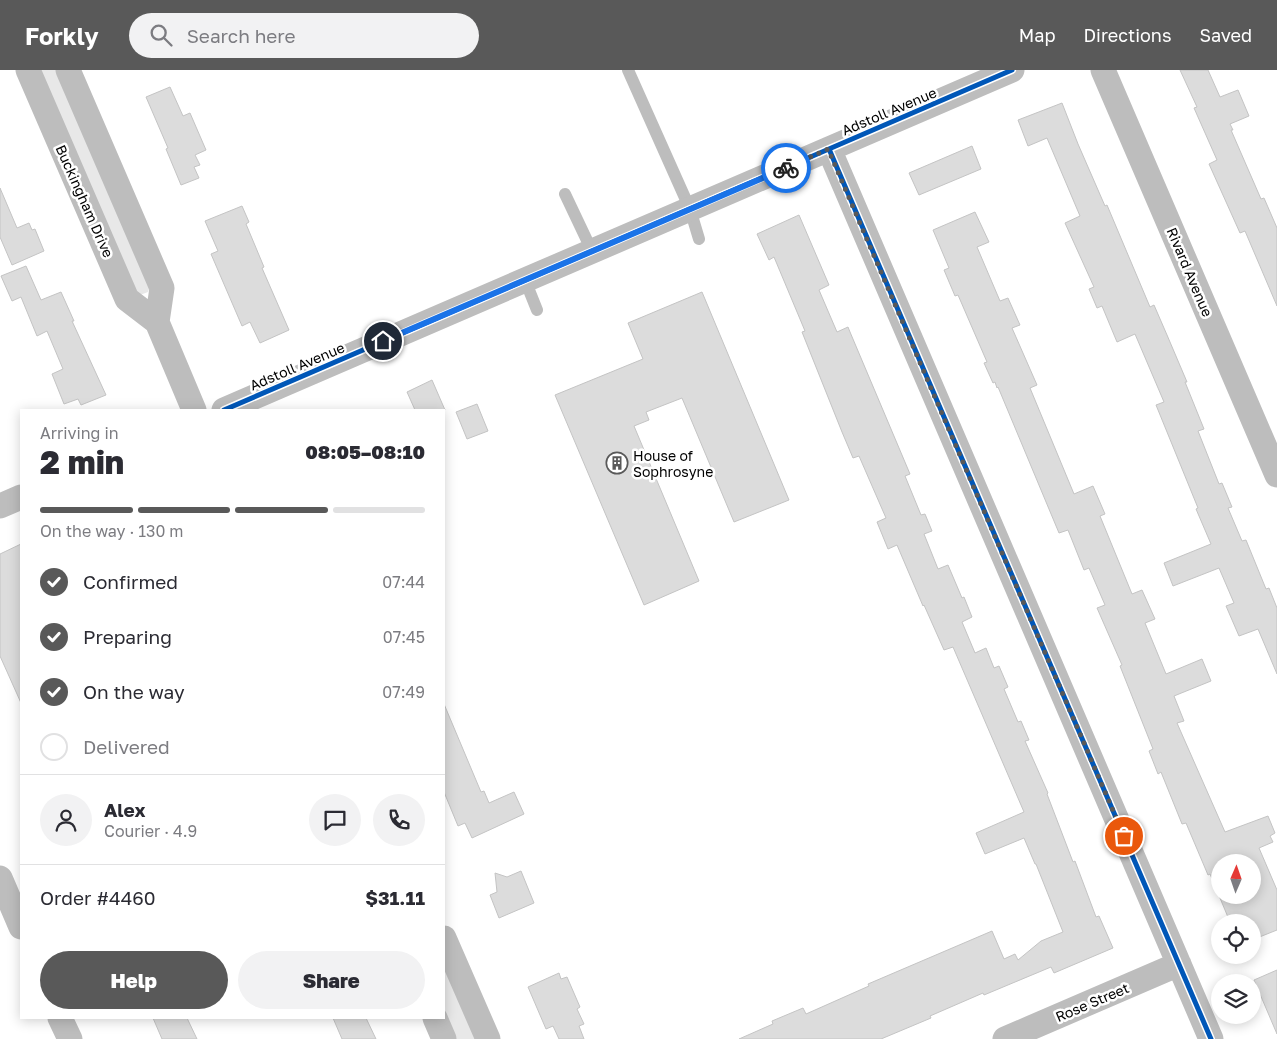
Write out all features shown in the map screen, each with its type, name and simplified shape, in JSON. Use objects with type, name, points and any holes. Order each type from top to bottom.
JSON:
[{"type":"street","name":"Buckingham Drive","points":[[28,70],[128,299],[157,322],[194,409]]},
{"type":"street","points":[[68,70],[162,288],[157,322]]},
{"type":"street","name":"Adstoll Avenue","points":[[226,409],[1012,70]]},
{"type":"street","name":"Rivard Avenue","points":[[1103,70],[1277,475]]},
{"type":"street","points":[[828,149],[1211,1039]]},
{"type":"street","points":[[0,506],[20,497]]},
{"type":"street","points":[[0,878],[20,925]]},
{"type":"street","points":[[445,940],[488,1039]]},
{"type":"street","name":"Rose Street","points":[[1005,1039],[1179,964]]},
{"type":"street","points":[[60,1019],[70,1039]]},
{"type":"street","points":[[435,1019],[444,1039]]},
{"type":"lane","points":[[628,70],[690,209],[699,239]]},
{"type":"lane","points":[[565,194],[592,251]]},
{"type":"lane","points":[[525,280],[537,310]]},
{"type":"shaded area","points":[[37,70],[58,70],[151,284],[148,292],[140,295],[132,288]]},
{"type":"shaded area","points":[[445,965],[477,1039],[456,1039],[445,1013]]},
{"type":"building","points":[[1180,70],[1208,70],[1220,97],[1238,90],[1249,116],[1230,124],[1261,199],[1264,198],[1277,228],[1277,306],[1245,231],[1240,233],[1209,164],[1217,160],[1194,108],[1197,107]]},
{"type":"building","points":[[170,87],[183,116],[190,113],[206,150],[195,155],[200,165],[194,167],[199,178],[181,185],[166,149],[168,148],[146,97]]},
{"type":"building","points":[[1062,103],[1078,144],[1105,206],[1107,205],[1150,307],[1154,305],[1187,382],[1185,382],[1204,429],[1198,431],[1219,484],[1222,483],[1232,507],[1228,508],[1242,541],[1246,540],[1266,589],[1269,588],[1277,608],[1277,674],[1258,629],[1239,636],[1226,606],[1234,603],[1219,568],[1173,586],[1164,563],[1211,544],[1156,405],[1164,402],[1135,334],[1117,342],[1102,306],[1097,308],[1089,289],[1094,287],[1065,223],[1080,216],[1047,138],[1028,146],[1018,120]]},
{"type":"building","points":[[972,146],[981,169],[919,195],[909,173]]},
{"type":"building","points":[[0,188],[17,228],[29,223],[32,230],[35,229],[44,251],[12,265],[0,237]]},
{"type":"building","points":[[242,206],[249,222],[246,224],[264,267],[262,268],[289,330],[260,343],[250,322],[242,326],[211,254],[218,251],[205,221]]},
{"type":"building","points":[[975,212],[989,242],[977,247],[1000,301],[1008,298],[1020,325],[1012,328],[1037,385],[1030,388],[1074,494],[1093,486],[1105,514],[1100,516],[1132,594],[1142,590],[1155,619],[1145,623],[1166,674],[1202,659],[1211,681],[1174,696],[1184,721],[1177,723],[1225,832],[1268,816],[1275,833],[1270,836],[1273,842],[1259,848],[1277,890],[1277,930],[1261,936],[1261,914],[1227,914],[1222,904],[1261,904],[1261,854],[1211,854],[1211,876],[1210,874],[1208,875],[1186,823],[1182,824],[1161,772],[1158,774],[1149,751],[1153,749],[1120,666],[1122,665],[1097,608],[1105,605],[1089,568],[1084,570],[1068,530],[1059,533],[998,387],[995,382],[993,383],[984,363],[987,362],[958,295],[955,296],[944,270],[949,268],[933,230]]},
{"type":"building","points":[[799,215],[829,285],[819,290],[837,332],[848,327],[910,474],[905,476],[921,515],[925,514],[932,531],[924,534],[938,569],[948,565],[962,598],[964,597],[972,617],[962,622],[975,653],[986,648],[994,668],[999,666],[1008,687],[1004,689],[1018,722],[1021,721],[1029,740],[1025,741],[1048,793],[1073,862],[1075,861],[1096,917],[1099,916],[1113,948],[1054,973],[1051,967],[984,995],[983,993],[881,1039],[739,1039],[773,1024],[772,1021],[803,1008],[806,1014],[869,986],[868,984],[992,931],[1004,959],[1015,954],[1018,960],[1041,941],[1063,932],[1024,838],[985,854],[976,833],[1024,812],[953,647],[944,650],[897,545],[888,549],[877,522],[886,518],[859,456],[853,458],[802,332],[805,331],[774,257],[769,260],[757,234]]},
{"type":"building","points":[[26,266],[41,300],[61,292],[74,321],[72,321],[106,395],[81,405],[78,399],[64,404],[52,374],[63,369],[47,331],[37,336],[21,297],[12,301],[1,276]]},
{"type":"building","name":"House of Sophrosyne","points":[[702,292],[789,500],[734,522],[682,398],[646,412],[649,420],[634,426],[699,581],[644,605],[555,395],[643,359],[628,323]]},
{"type":"building","points":[[432,380],[445,409],[415,409],[407,392]]},
{"type":"building","points":[[477,404],[488,431],[467,439],[456,412]]},
{"type":"building","points":[[20,544],[20,701],[0,656],[0,554]]},
{"type":"building","points":[[445,706],[481,792],[484,791],[489,803],[514,792],[524,814],[472,838],[465,823],[458,826],[445,794]]},
{"type":"building","points":[[521,871],[534,903],[499,918],[490,895],[497,892],[495,873],[507,877]]},
{"type":"building","points":[[1277,970],[1277,1034],[1261,996],[1261,977]]},
{"type":"building","points":[[559,973],[561,979],[567,977],[580,1007],[577,1009],[584,1024],[579,1026],[584,1039],[559,1039],[553,1026],[546,1029],[528,987]]},
{"type":"building","points":[[153,1019],[187,1019],[197,1039],[162,1039]]},
{"type":"building","points":[[333,1019],[366,1019],[376,1039],[342,1039]]},
{"type":"cycle path","points":[[226,409],[1012,70]]},
{"type":"cycle path","points":[[829,149],[1211,1039]]},
{"type":"way so far","points":[[786,168],[828,149],[1124,836]]},
{"type":"place","name":"House of Sophrosyne","points":[[617,463]]},
{"type":"route","points":[[383,341],[786,168]]}]
